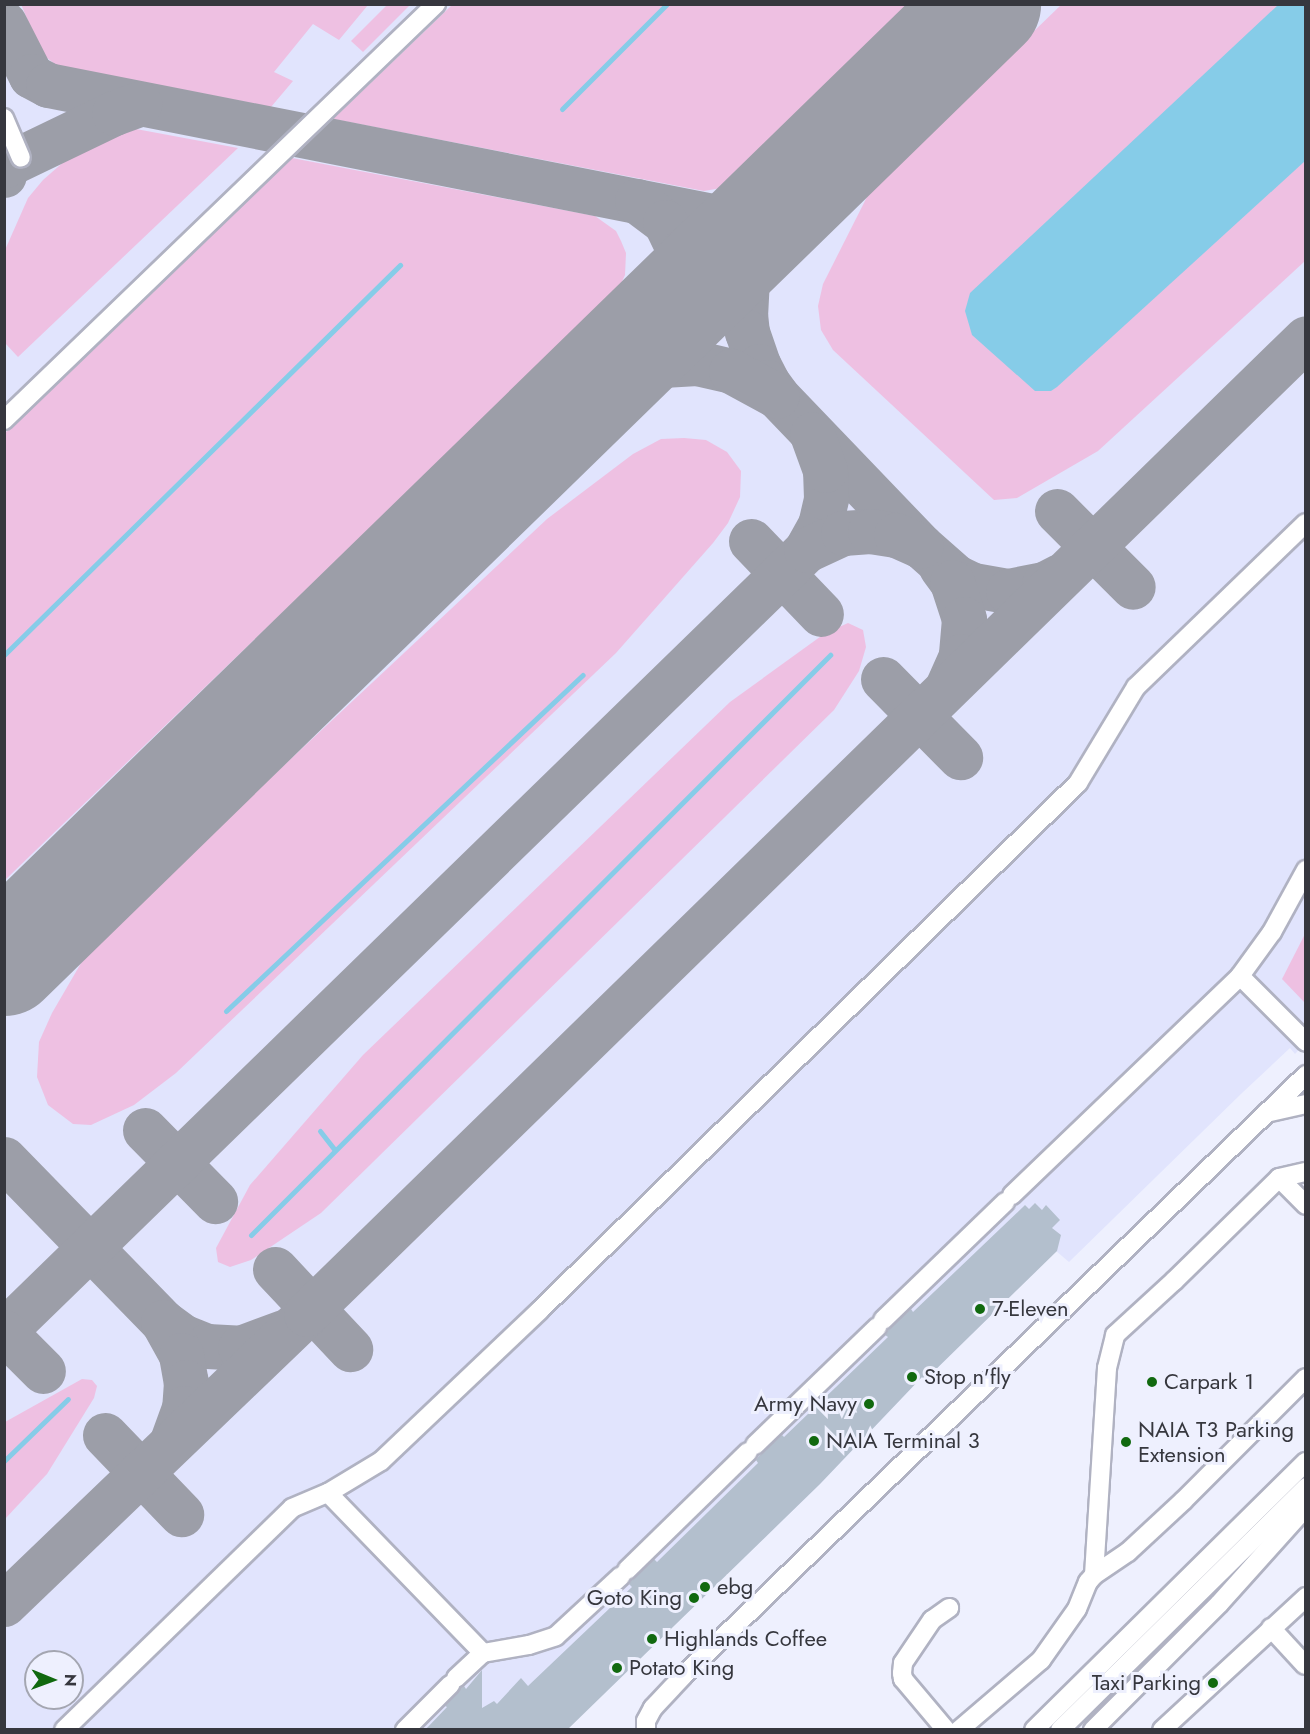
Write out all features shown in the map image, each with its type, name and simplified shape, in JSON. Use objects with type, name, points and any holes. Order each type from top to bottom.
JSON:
[{"type":"lane","points":[[4,420],[436,4]]},
{"type":"lane","points":[[4,118],[21,158]]},
{"type":"lane","points":[[64,1730],[292,1508],[328,1493],[381,1461],[539,1311],[1078,783],[1136,687],[1305,523]]},
{"type":"lane","points":[[405,1730],[483,1653],[529,1645],[556,1636],[624,1573],[1240,976],[1272,932],[1305,870]]},
{"type":"lane","points":[[1240,976],[1305,1042]]},
{"type":"lane","points":[[645,1730],[646,1721],[653,1708],[683,1676],[1305,1075]]},
{"type":"lane","points":[[1262,1115],[1305,1104]]},
{"type":"lane","points":[[1094,1575],[1109,1354],[1115,1335],[1279,1178],[1305,1172]]},
{"type":"lane","points":[[1279,1178],[1305,1205]]},
{"type":"lane","points":[[959,1730],[1041,1660],[1077,1609],[1088,1582],[1094,1575],[1128,1552],[1305,1378]]},
{"type":"lane","points":[[1034,1730],[1305,1462]]},
{"type":"lane","points":[[1060,1730],[1305,1487]]},
{"type":"lane","points":[[328,1493],[483,1653]]},
{"type":"lane","points":[[1093,1730],[1219,1604],[1305,1508]]},
{"type":"lane","points":[[1162,1730],[1305,1597]]},
{"type":"lane","points":[[946,1730],[903,1679],[902,1672],[903,1663],[908,1654],[932,1620],[949,1608]]},
{"type":"lane","points":[[1271,1628],[1299,1658]]},
{"type":"shaded area","points":[[21,4],[368,5],[339,40],[313,24],[274,72],[293,81],[271,107],[56,65],[41,53]]},
{"type":"shaded area","points":[[5,5],[1305,5],[1305,1043],[1295,1054],[1290,1048],[1069,1262],[1056,1251],[925,1380],[922,1377],[820,1484],[567,1729],[5,1729]]},
{"type":"shaded area","points":[[387,5],[410,5],[363,52],[351,41]]},
{"type":"shaded area","points":[[452,5],[909,5],[721,188],[704,191],[333,119]]},
{"type":"shaded area","points":[[1061,5],[1305,5],[1305,261],[1098,451],[1017,498],[994,500],[833,350],[821,330],[818,306],[823,284],[871,189]]},
{"type":"shaded area","points":[[136,129],[238,148],[18,357],[5,343],[5,250],[28,198],[43,180],[67,159],[92,146]]},
{"type":"shaded area","points":[[292,158],[595,216],[616,231],[626,253],[625,275],[619,288],[5,880],[5,433]]},
{"type":"shaded area","points":[[661,439],[706,440],[727,452],[741,471],[740,497],[728,523],[713,543],[616,653],[176,1073],[134,1105],[91,1125],[73,1124],[48,1105],[37,1077],[39,1042],[52,1013],[91,946],[547,519],[633,454]]},
{"type":"shaded area","points":[[848,623],[863,630],[866,647],[859,671],[834,710],[321,1213],[251,1260],[230,1267],[218,1262],[216,1248],[250,1185],[363,1055],[730,702],[824,634]]},
{"type":"shaded area","points":[[1305,934],[1305,1003],[1282,979]]},
{"type":"shaded area","points":[[82,1379],[92,1380],[97,1386],[94,1398],[47,1474],[5,1519],[5,1422]]},
{"type":"water","points":[[1278,5],[1305,5],[1305,161],[1057,387],[1051,391],[1035,391],[972,335],[965,311],[970,293]]},
{"type":"building","name":"NAIA Terminal 3","points":[[1035,1203],[1042,1210],[1046,1205],[1060,1220],[1052,1228],[1061,1235],[1057,1251],[925,1380],[922,1377],[820,1484],[567,1730],[425,1730],[461,1688],[464,1686],[466,1689],[482,1670],[482,1708],[494,1701],[497,1704],[521,1678],[528,1686],[632,1587],[629,1584],[631,1580],[654,1559],[657,1562],[758,1463],[756,1460],[759,1456],[782,1435],[784,1437],[888,1337],[885,1335],[888,1330],[911,1309],[913,1312],[1025,1205],[1029,1209]]},
{"type":"waterway","points":[[562,109],[667,4]]},
{"type":"waterway","points":[[4,655],[400,265]]},
{"type":"waterway","points":[[251,1235],[830,655]]},
{"type":"waterway","points":[[226,1011],[582,675]]},
{"type":"waterway","points":[[320,1131],[335,1150]]},
{"type":"waterway","points":[[4,1461],[68,1399]]},
{"type":"taxiway","points":[[4,23],[31,76],[48,85],[732,220],[756,218],[776,208]]},
{"type":"taxiway","points":[[4,175],[6,165],[114,113],[139,104]]},
{"type":"taxiway","points":[[800,186],[775,212],[765,227],[757,243],[747,278],[745,314],[747,332],[767,382],[777,396],[921,546],[956,577],[973,585],[1008,591],[1044,584],[1060,576]]},
{"type":"taxiway","points":[[637,201],[665,222],[680,253],[682,276],[671,309]]},
{"type":"taxiway","points":[[4,1604],[306,1314],[1306,338]]},
{"type":"taxiway","points":[[597,385],[645,366],[697,363],[731,371],[777,396]]},
{"type":"taxiway","points":[[806,550],[820,525],[826,498],[825,470],[812,434]]},
{"type":"taxiway","points":[[1057,511],[1133,587]]},
{"type":"taxiway","points":[[4,1331],[806,550],[843,533],[870,531],[896,535],[921,546]]},
{"type":"taxiway","points":[[751,541],[821,614]]},
{"type":"taxiway","points":[[941,567],[952,582],[964,619],[961,656],[948,685]]},
{"type":"taxiway","points":[[883,679],[960,757]]},
{"type":"taxiway","points":[[145,1130],[215,1201]]},
{"type":"taxiway","points":[[4,1159],[163,1322],[182,1336],[207,1346],[240,1348],[283,1332]]},
{"type":"taxiway","points":[[275,1269],[350,1349]]},
{"type":"taxiway","points":[[163,1322],[181,1355],[186,1382],[184,1408],[171,1443]]},
{"type":"taxiway","points":[[4,1332],[43,1371]]},
{"type":"taxiway","points":[[105,1435],[181,1514]]},
{"type":"runway","points":[[4,960],[985,4]]},
{"type":"place","name":"7-Eleven","points":[[980,1309]]},
{"type":"place","name":"Stop n'fly","points":[[912,1377]]},
{"type":"place","name":"Carpark 1","points":[[1152,1382]]},
{"type":"place","name":"Army Navy","points":[[869,1404]]},
{"type":"place","name":"NAIA Terminal 3","points":[[814,1441]]},
{"type":"place","name":"NAIA T3 Parking Extension","points":[[1126,1442]]},
{"type":"place","name":"ebg","points":[[705,1587]]},
{"type":"place","name":"Goto King","points":[[694,1598]]},
{"type":"place","name":"Highlands Coffee","points":[[652,1639]]},
{"type":"place","name":"Potato King","points":[[617,1668]]},
{"type":"place","name":"Taxi Parking","points":[[1213,1683]]}]
